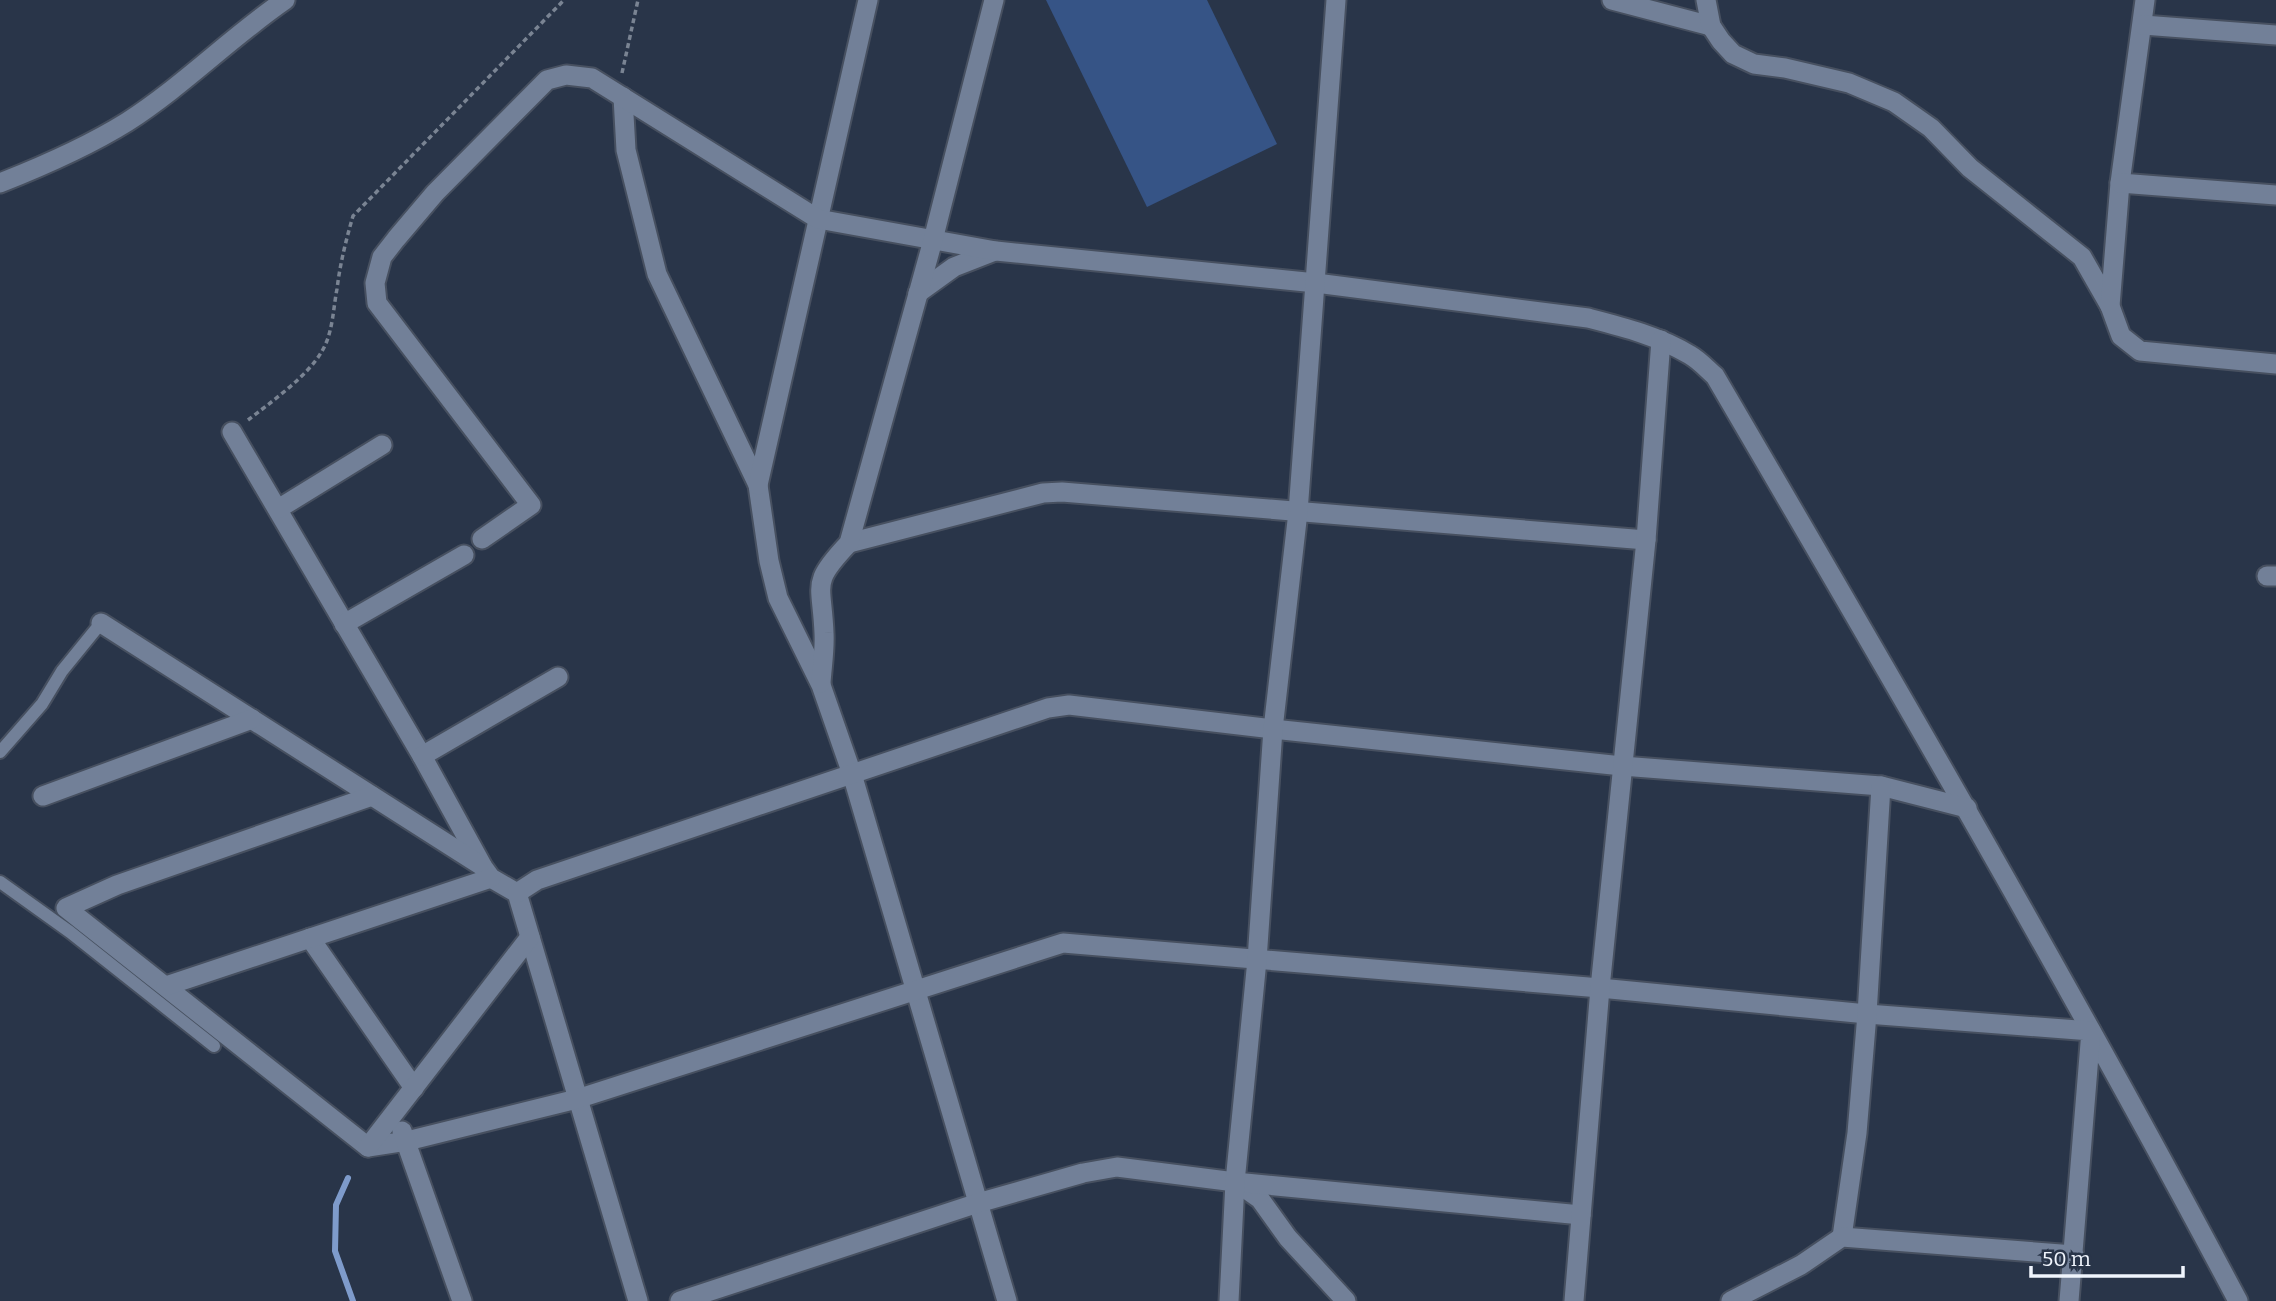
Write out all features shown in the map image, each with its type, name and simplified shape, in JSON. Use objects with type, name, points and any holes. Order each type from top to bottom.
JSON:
[{"type":"street","points":[[0,183],[61,158],[127,122],[186,80],[255,21],[285,0]]},
{"type":"street","points":[[758,485],[868,0]]},
{"type":"street","points":[[821,685],[824,634],[820,580],[833,559],[849,543],[933,240],[994,0]]},
{"type":"street","points":[[1229,1301],[1236,1182],[1257,960],[1273,729],[1298,512],[1336,0]]},
{"type":"street","points":[[1612,0],[1711,26]]},
{"type":"street","points":[[1706,0],[1711,26],[1733,54],[1754,64],[1785,68],[1849,83],[1894,102],[1931,128],[1970,168],[2082,257],[2110,306],[2121,336],[2140,351],[2276,364]]},
{"type":"street","points":[[2110,306],[2120,183],[2146,0]]},
{"type":"street","points":[[2143,25],[2276,34]]},
{"type":"street","points":[[482,539],[531,505],[377,303],[375,282],[382,257],[435,193],[547,80],[566,75],[592,78],[818,219],[996,251],[1316,283],[1588,318],[1661,340],[1693,356],[1715,376],[1967,808],[2238,1301]]},
{"type":"street","points":[[623,97],[626,150],[657,274],[758,485],[769,561],[778,598],[821,685],[852,774],[1007,1301]]},
{"type":"street","points":[[2120,183],[2276,195]]},
{"type":"street","points":[[918,293],[954,267],[996,251]]},
{"type":"street","points":[[1574,1301],[1600,988],[1646,540],[1661,340]]},
{"type":"street","points":[[232,432],[487,872]]},
{"type":"street","points":[[278,509],[382,446]]},
{"type":"street","points":[[849,543],[1043,493],[1062,492],[1646,540]]},
{"type":"street","points":[[344,624],[464,555]]},
{"type":"street","points":[[100,623],[372,796],[517,893],[638,1301]]},
{"type":"street","points":[[422,756],[558,677]]},
{"type":"street","points":[[517,893],[537,880],[1048,708],[1069,705],[1622,766],[1881,786],[1967,808]]},
{"type":"street","points":[[43,796],[252,719]]},
{"type":"street","points":[[1842,1237],[1857,1133],[1881,786]]},
{"type":"street","points":[[372,796],[117,885],[66,908],[368,1147],[407,1141],[578,1099],[1063,943],[1600,988],[1867,1014],[2091,1031]]},
{"type":"street","points":[[166,986],[310,939],[487,872]]},
{"type":"street","points":[[368,1147],[530,937]]},
{"type":"street","points":[[310,939],[414,1088]]},
{"type":"street","points":[[2069,1301],[2091,1031]]},
{"type":"street","points":[[393,1114],[407,1141],[462,1301]]},
{"type":"street","points":[[680,1301],[978,1203],[1083,1173],[1117,1167],[1236,1182],[1581,1215]]},
{"type":"street","points":[[1236,1182],[1260,1199],[1288,1238],[1346,1301]]},
{"type":"street","points":[[1731,1301],[1801,1265],[1842,1237],[2074,1255]]},
{"type":"lane","points":[[0,752],[41,704],[62,671],[100,623]]},
{"type":"lane","points":[[0,882],[70,932],[214,1046]]},
{"type":"path","points":[[623,97],[622,74],[638,0]]},
{"type":"shaded area","points":[[1046,0],[1207,0],[1277,144],[1147,207]]},
{"type":"waterway","points":[[348,1178],[336,1205],[335,1251],[353,1301]]}]
